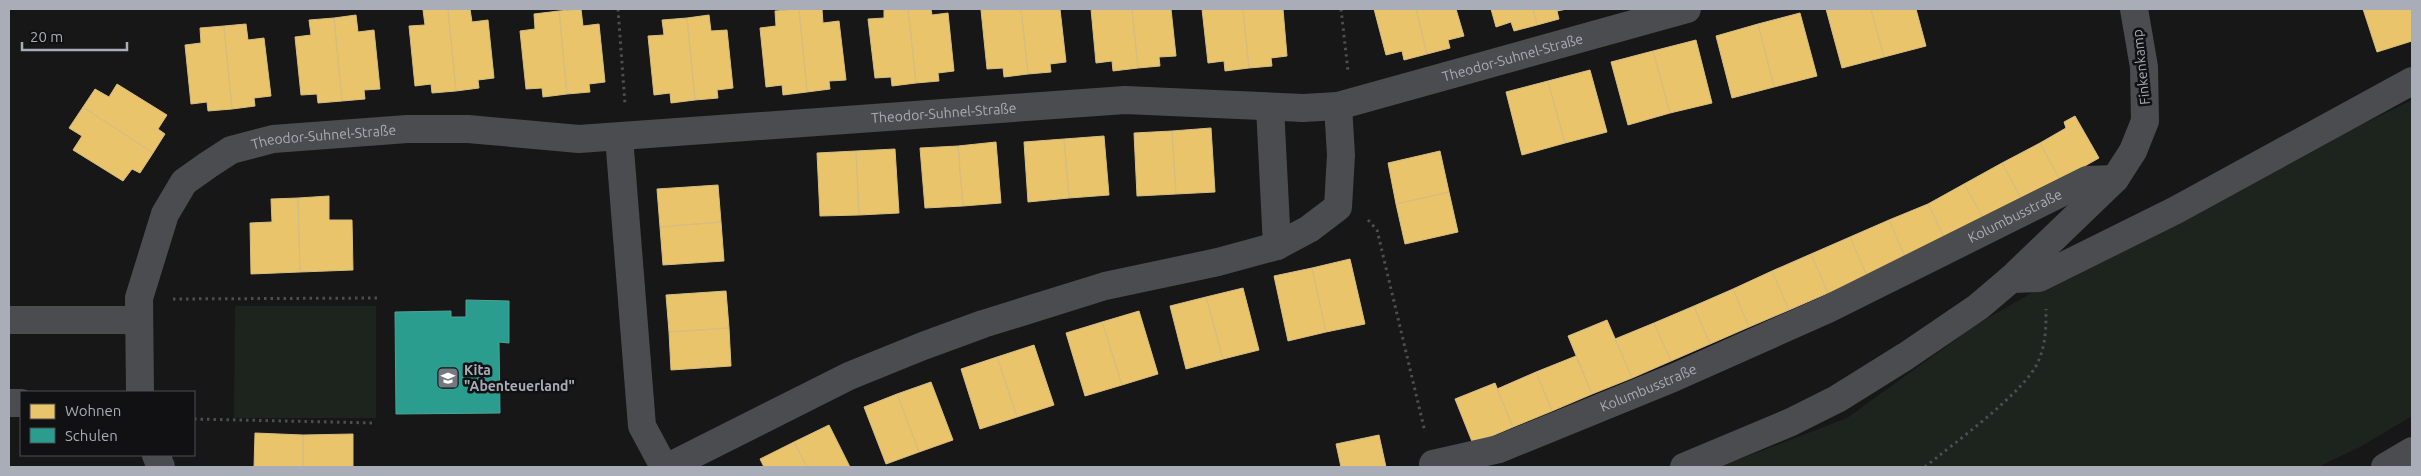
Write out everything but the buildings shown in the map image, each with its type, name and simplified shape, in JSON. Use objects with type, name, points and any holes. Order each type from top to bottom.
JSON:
[{"type":"street","name":"Theodor-Suhnel-Straße","points":[[140,391],[138,309],[165,214],[184,182],[231,150],[273,140],[407,129],[468,129],[579,139],[1125,100],[1270,107],[1345,105],[1687,9]]},
{"type":"street","name":"Finkenkamp","points":[[2116,179],[2133,151],[2145,121],[2144,67],[2134,9]]},
{"type":"street","points":[[2011,280],[2040,278],[2176,210],[2412,81]]},
{"type":"street","points":[[623,137],[642,426],[666,467],[849,376],[966,330],[1105,286],[1218,262],[1277,246],[1309,229],[1338,207],[1345,105]]},
{"type":"street","points":[[1270,107],[1277,246]]},
{"type":"street","name":"Kolumbusstraße","points":[[1684,467],[1791,422],[1837,399],[1978,307],[2011,280],[2116,179]]},
{"type":"street","name":"Kolumbusstraße","points":[[1433,464],[1499,449],[1673,378],[1828,309],[2087,180],[2116,179]]},
{"type":"street","points":[[9,320],[138,309]]},
{"type":"street","points":[[2385,467],[2412,451]]},
{"type":"path","points":[[618,9],[623,137]]},
{"type":"path","points":[[1341,9],[1345,105]]},
{"type":"path","points":[[1338,207],[1368,220],[1377,230],[1433,464]]},
{"type":"path","points":[[1925,467],[2019,388],[2037,363],[2046,337],[2046,302],[2040,278]]},
{"type":"path","points":[[138,309],[380,298]]},
{"type":"path","points":[[195,419],[375,423]]},
{"type":"shaded area","points":[[2412,100],[2412,416],[2360,447],[2318,467],[1719,467],[1847,418],[1976,325],[2108,249]]},
{"type":"shaded area","points":[[235,306],[376,306],[376,418],[234,418]]},
{"type":"place","name":"Kita \"Abenteuerland\"","points":[[448,378]]}]
